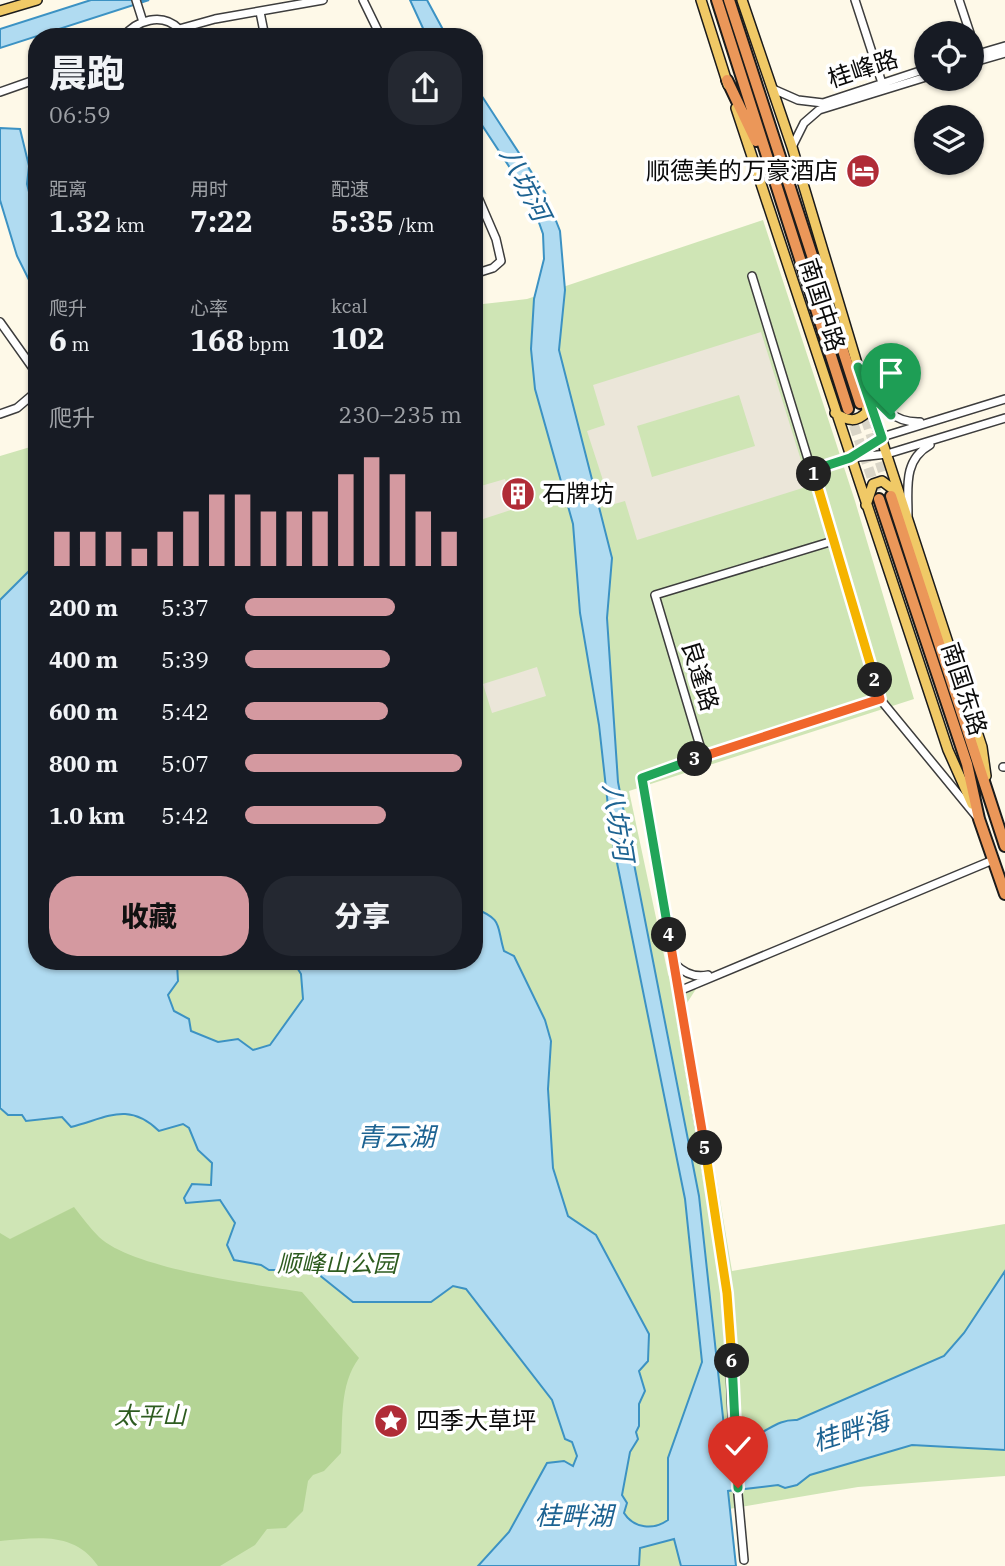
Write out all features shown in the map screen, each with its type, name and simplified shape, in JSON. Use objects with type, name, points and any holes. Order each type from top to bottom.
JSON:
[{"type":"highway","name":"南国中路","points":[[717,0],[848,409]]},
{"type":"highway","name":"南国中路","points":[[729,0],[860,403]]},
{"type":"highway","points":[[727,80],[773,176]]},
{"type":"highway","name":"南国东路","points":[[891,496],[979,761],[990,808],[1005,846]]},
{"type":"highway","name":"南国东路","points":[[879,499],[967,764],[979,819],[1005,894]]},
{"type":"main road","points":[[0,11],[37,0]]},
{"type":"main road","name":"南国中路","points":[[701,0],[948,750],[979,819]]},
{"type":"main road","name":"南国中路","points":[[743,0],[792,146],[865,389],[982,747],[990,808]]},
{"type":"main road","points":[[835,413],[848,421],[860,419],[867,412],[865,389]]},
{"type":"main road","points":[[866,505],[873,484],[882,481],[895,487],[902,500]]},
{"type":"street","points":[[136,0],[143,22]]},
{"type":"street","points":[[192,28],[215,19],[323,0]]},
{"type":"street","points":[[363,0],[377,28]]},
{"type":"street","points":[[855,0],[882,82]]},
{"type":"street","points":[[959,0],[966,21]]},
{"type":"street","points":[[260,12],[263,28]]},
{"type":"street","points":[[135,28],[143,22],[166,20],[174,28]]},
{"type":"street","points":[[984,52],[1005,46]]},
{"type":"street","points":[[984,59],[1005,53]]},
{"type":"street","name":"桂峰路","points":[[773,89],[797,100],[823,103],[914,73]]},
{"type":"street","points":[[792,146],[804,123],[819,110],[914,81]]},
{"type":"street","points":[[0,92],[28,82]]},
{"type":"street","points":[[483,209],[496,239],[501,261],[493,268],[483,271]]},
{"type":"street","points":[[752,276],[813,470],[880,699],[979,819]]},
{"type":"street","points":[[0,322],[28,361]]},
{"type":"street","points":[[858,367],[878,402],[891,415],[909,422],[942,419]]},
{"type":"street","points":[[0,414],[17,408],[28,399]]},
{"type":"street","points":[[850,458],[882,438],[1005,399]]},
{"type":"street","points":[[813,470],[850,458],[887,454],[1005,418]]},
{"type":"street","points":[[908,518],[908,478],[913,459],[946,436]]},
{"type":"street","name":"良逢路","points":[[703,756],[655,595],[833,541]]},
{"type":"street","points":[[744,1560],[733,1439],[727,1293],[642,778],[880,699]]},
{"type":"street","points":[[679,991],[993,860]]},
{"type":"street","points":[[674,964],[682,971],[700,977],[720,973]]},
{"type":"green space","name":"顺峰山公园","points":[[763,220],[855,501],[914,699],[629,791],[668,974],[673,987],[696,989],[687,1003],[732,1271],[1005,1224],[1005,1476],[858,1487],[729,1509],[736,1566],[0,1566],[0,456],[28,448],[28,970],[483,970],[483,304],[527,299]]},
{"type":"green space","name":"太平山","points":[[74,1207],[99,1237],[138,1258],[195,1274],[302,1292],[359,1358],[345,1391],[341,1453],[324,1471],[313,1475],[308,1481],[303,1511],[286,1528],[267,1529],[255,1545],[220,1566],[98,1566],[78,1547],[66,1542],[41,1538],[0,1541],[0,1233],[10,1239]]},
{"type":"shaded area","points":[[761,332],[809,486],[637,540],[625,501],[611,505],[587,431],[605,425],[593,385]],"holes":[[[739,395],[755,446],[652,477],[637,426]]]},
{"type":"shaded area","points":[[505,479],[514,509],[483,519],[483,485]]},
{"type":"shaded area","points":[[537,667],[546,696],[492,713],[483,684]]},
{"type":"water","points":[[91,0],[149,0],[62,28],[28,28],[28,39],[0,48],[0,29]]},
{"type":"water","points":[[410,0],[427,0],[442,28],[423,28]]},
{"type":"water","name":"青云湖","points":[[483,98],[545,193],[560,231],[565,290],[559,350],[612,558],[607,618],[618,782],[699,1196],[725,1436],[739,1431],[747,1438],[754,1436],[777,1424],[797,1420],[944,1356],[964,1333],[1005,1271],[1005,1450],[912,1445],[810,1475],[797,1485],[785,1488],[778,1485],[728,1491],[736,1566],[681,1566],[674,1539],[640,1548],[639,1566],[478,1566],[509,1532],[547,1463],[564,1461],[573,1466],[577,1456],[572,1442],[565,1439],[552,1400],[466,1289],[453,1286],[431,1302],[353,1302],[313,1270],[269,1270],[261,1265],[234,1260],[227,1245],[235,1223],[220,1200],[186,1203],[184,1198],[192,1184],[211,1185],[212,1163],[198,1150],[189,1128],[183,1124],[159,1131],[137,1116],[117,1114],[71,1127],[62,1117],[26,1121],[22,1115],[8,1115],[0,1108],[0,600],[28,572],[28,970],[177,970],[178,981],[168,995],[174,1011],[189,1019],[191,1031],[218,1042],[238,1039],[253,1050],[270,1045],[303,999],[299,970],[483,970],[483,912],[495,920],[504,951],[514,956],[545,1020],[551,1041],[548,1089],[553,1168],[568,1216],[596,1235],[649,1334],[648,1361],[639,1371],[645,1391],[639,1404],[639,1426],[636,1432],[638,1439],[630,1452],[622,1495],[627,1503],[624,1513],[633,1522],[644,1526],[657,1525],[668,1520],[668,1458],[702,1362],[685,1199],[611,833],[599,725],[580,613],[573,524],[535,389],[531,349],[534,299],[544,259],[543,234],[531,200],[483,127]]},
{"type":"water","points":[[0,128],[20,129],[28,162],[28,278],[17,256],[0,200]]},
{"type":"tunnel","points":[[861,405],[889,490]]},
{"type":"tunnel","points":[[849,411],[879,499]]},
{"type":"place","name":"顺德美的万豪酒店","points":[[863,171]]},
{"type":"place","name":"石牌坊","points":[[518,494]]},
{"type":"place","name":"四季大草坪","points":[[391,1421]]},
{"type":"route","points":[[738,1488],[733,1439],[732,1352],[727,1293],[642,778],[880,699],[813,470],[850,458],[882,438],[858,367],[881,407],[891,415]]},
{"type":"water label","name":"八坊河","points":[[525,184]]},
{"type":"water label","name":"八坊河","points":[[618,822]]},
{"type":"water label","name":"桂畔海","points":[[851,1431]]},
{"type":"water label","name":"桂畔湖","points":[[574,1516]]}]
